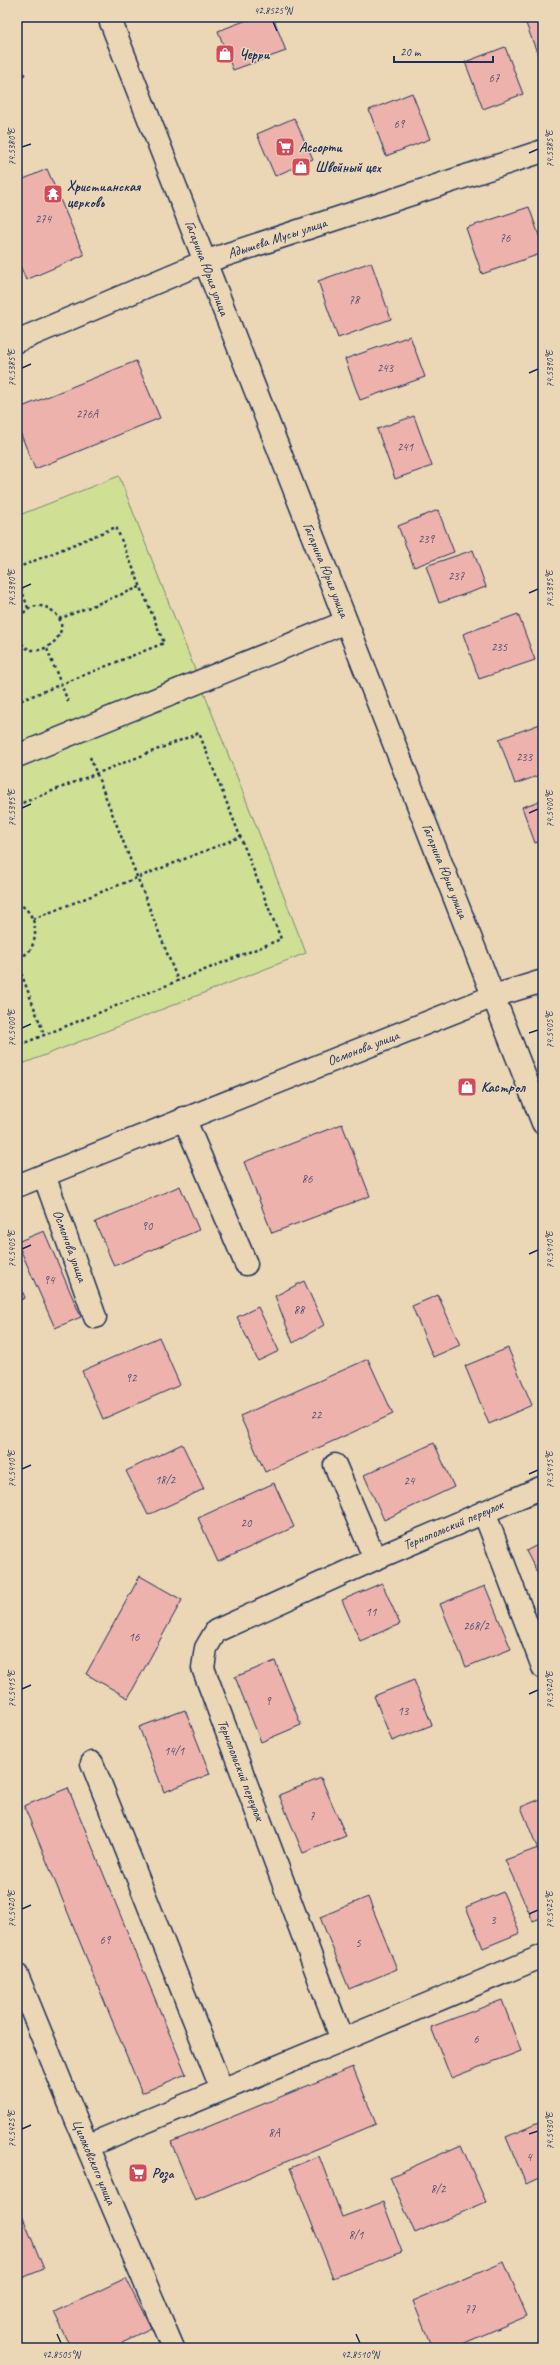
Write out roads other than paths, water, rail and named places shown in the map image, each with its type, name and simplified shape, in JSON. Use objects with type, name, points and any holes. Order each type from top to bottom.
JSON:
[{"type":"street","name":"Гагарина Юрия улица","points":[[109,17],[543,1122]]},
{"type":"street","name":"Адышева Мусы улица","points":[[17,341],[204,262],[543,151]]},
{"type":"street","points":[[17,756],[346,622]]},
{"type":"street","name":"Осмонова улица","points":[[17,1186],[184,1118],[494,996],[543,981]]},
{"type":"street","points":[[184,1118],[246,1264]]},
{"type":"street","name":"Осмонова улица","points":[[44,1175],[95,1317]]},
{"type":"street","points":[[336,1465],[374,1559]]},
{"type":"street","name":"Тернопольский переулок","points":[[342,2040],[203,1668],[206,1648],[216,1631],[374,1559],[543,1487]]},
{"type":"street","points":[[484,1512],[543,1667]]},
{"type":"street","points":[[92,1763],[222,2090]]},
{"type":"street","points":[[87,2146],[543,1956]]},
{"type":"street","name":"Циолковского улица","points":[[17,1975],[87,2146],[173,2348]]},
{"type":"place","name":"Черри","points":[[225,54]]},
{"type":"place","name":"Ассорти","points":[[285,147]]},
{"type":"place","name":"Швейный цех","points":[[301,167]]},
{"type":"place","name":"Христианская церковь","points":[[53,194]]},
{"type":"place","name":"Кастрол","points":[[467,1087]]},
{"type":"place","name":"Роза","points":[[138,2173]]}]
